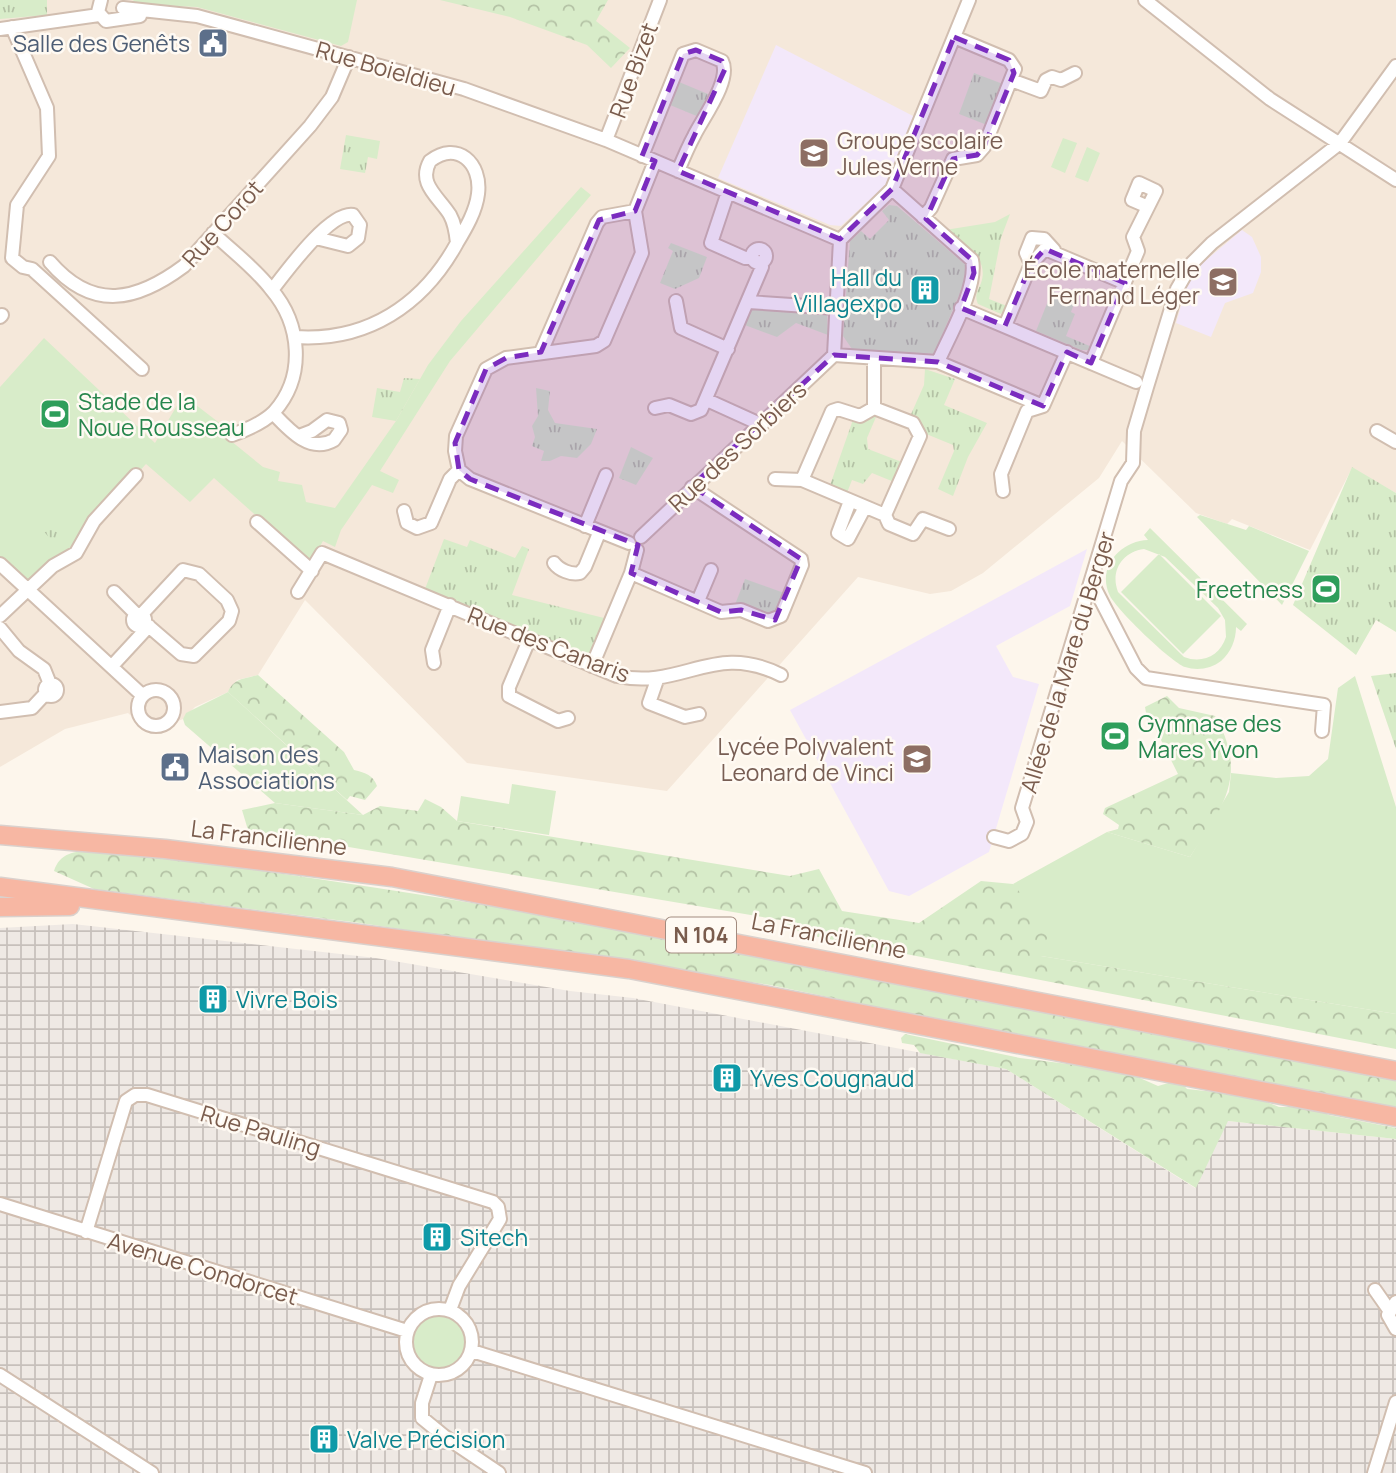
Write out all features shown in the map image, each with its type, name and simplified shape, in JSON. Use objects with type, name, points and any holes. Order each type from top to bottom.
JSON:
[{"type":"highway","name":"La Francilienne","points":[[0,835],[165,849],[392,877],[1396,1071]]},
{"type":"highway","name":"N 104","points":[[0,887],[629,970],[1396,1117]]},
{"type":"highway","points":[[0,907],[85,907],[102,900]]},
{"type":"street","name":"Rue Bizet","points":[[606,140],[660,0]]},
{"type":"street","points":[[969,0],[892,189],[840,240],[834,355],[938,362],[1043,406]]},
{"type":"street","points":[[1145,0],[1270,99],[1396,180]]},
{"type":"street","name":"Rue Boieldieu","points":[[6,28],[99,5],[110,21],[121,8],[190,14],[464,89],[606,140],[840,240]]},
{"type":"street","points":[[6,28],[47,108],[49,156],[17,205],[12,258],[23,267],[32,269],[142,369]]},
{"type":"street","points":[[923,216],[931,208],[953,159],[977,155],[984,147],[1015,69],[1009,60],[954,37]]},
{"type":"street","points":[[642,156],[683,54],[696,50],[722,61],[725,73],[706,121],[695,134],[678,171]]},
{"type":"street","name":"Rue Corot","points":[[50,262],[75,286],[112,296],[131,295],[148,290],[168,278],[184,266],[325,107],[345,72],[349,58]]},
{"type":"street","points":[[1340,143],[1395,70]]},
{"type":"street","points":[[1011,80],[1041,91],[1046,80],[1052,77],[1061,80],[1075,73]]},
{"type":"street","name":"Allée de la Mare du Berger","points":[[994,837],[1009,841],[1022,834],[1027,822],[1022,808],[1121,481],[1133,463],[1134,431],[1177,289],[1192,263],[1212,243],[1340,143]]},
{"type":"street","points":[[295,337],[332,338],[375,323],[411,300],[427,285],[457,243],[478,196],[478,172],[465,156],[443,153],[429,161],[425,177],[428,186],[449,214],[457,243]]},
{"type":"street","points":[[592,666],[631,573],[636,543],[599,533],[470,479],[459,470],[455,452],[456,436],[482,374],[498,361],[541,352],[596,346],[604,341],[642,253],[635,211],[655,161]]},
{"type":"street","points":[[892,189],[972,260],[974,273],[938,362]]},
{"type":"street","points":[[656,408],[669,405],[696,413],[707,400],[748,302],[757,260],[745,258],[711,243],[729,192]]},
{"type":"street","points":[[1091,363],[1138,251],[1133,237],[1146,206]]},
{"type":"street","points":[[541,352],[597,223],[602,217],[635,211]]},
{"type":"street","points":[[213,233],[272,290],[284,307],[295,337],[295,371],[273,413],[232,435]]},
{"type":"street","points":[[272,290],[316,238]]},
{"type":"street","points":[[1005,326],[1031,264],[1045,249],[1054,250],[1125,283]]},
{"type":"street","points":[[676,300],[681,328],[728,349]]},
{"type":"street","points":[[748,302],[836,309]]},
{"type":"street","points":[[961,308],[1136,382]]},
{"type":"street","points":[[1003,491],[1001,474],[1027,411],[1043,406],[1067,352]]},
{"type":"street","name":"Rue des Sorbiers","points":[[636,543],[834,355]]},
{"type":"street","points":[[874,359],[874,408]]},
{"type":"street","points":[[707,400],[762,425]]},
{"type":"street","points":[[802,480],[832,411],[838,409],[860,416],[874,408]]},
{"type":"street","points":[[874,408],[913,423],[919,436],[885,516]]},
{"type":"street","points":[[273,413],[299,436]]},
{"type":"street","points":[[1377,430],[1396,442]]},
{"type":"street","points":[[404,511],[407,523],[417,528],[431,523],[450,479],[459,470]]},
{"type":"street","points":[[0,616],[26,588],[31,587],[53,566],[76,553],[94,521],[136,475]]},
{"type":"street","points":[[585,526],[606,475]]},
{"type":"street","points":[[775,479],[802,480],[885,516],[889,524],[913,534],[923,519],[949,529]]},
{"type":"street","points":[[631,573],[721,612],[741,610],[768,621],[781,615],[802,565],[797,553],[692,487]]},
{"type":"street","points":[[850,500],[839,535],[851,539],[865,507]]},
{"type":"street","points":[[257,522],[312,571],[298,592]]},
{"type":"street","points":[[554,563],[558,568],[580,573],[599,533]]},
{"type":"street","name":"Rue des Canaris","points":[[312,571],[322,553],[617,676],[657,680],[731,661],[764,667],[781,675]]},
{"type":"street","points":[[0,564],[142,695]]},
{"type":"street","points":[[698,601],[711,570]]},
{"type":"street","points":[[112,666],[143,619],[178,572],[192,571],[206,580],[230,604],[231,618],[198,654],[190,657],[181,654],[143,619],[114,592]]},
{"type":"street","points":[[1091,581],[1136,668],[1146,678],[1324,705],[1322,731]]},
{"type":"street","points":[[434,663],[432,650],[450,606]]},
{"type":"street","points":[[0,628],[19,651],[44,669],[48,689],[32,708],[0,712]]},
{"type":"street","points":[[529,640],[509,687],[509,696],[558,721],[568,718]]},
{"type":"street","points":[[657,680],[649,703],[685,717],[699,714]]},
{"type":"street","name":"Rue Pauling","points":[[86,1232],[126,1101],[135,1095],[147,1095],[493,1202],[498,1207],[500,1219],[459,1286],[450,1310]]},
{"type":"street","name":"Avenue Condorcet","points":[[0,1204],[407,1331]]},
{"type":"street","points":[[1394,1304],[1389,1320],[1396,1329]]},
{"type":"street","points":[[429,1310],[450,1310],[466,1322],[471,1331],[472,1351],[461,1368],[442,1376],[431,1375],[413,1363],[408,1353],[407,1331],[420,1315],[429,1310]]},
{"type":"street","points":[[472,1351],[865,1473]]},
{"type":"street","points":[[0,1375],[152,1473]]},
{"type":"street","points":[[431,1375],[422,1403],[422,1418],[499,1473]]},
{"type":"street","points":[[1374,1473],[1396,1402]]},
{"type":"highlighted area","points":[[954,37],[1009,60],[1014,73],[984,147],[977,155],[953,159],[926,219],[972,260],[974,273],[961,308],[1005,326],[1031,264],[1045,249],[1125,283],[1091,363],[1067,352],[1043,406],[938,362],[834,355],[692,486],[801,559],[775,620],[741,610],[721,612],[631,573],[638,545],[470,479],[459,470],[455,443],[486,369],[506,358],[541,352],[599,220],[635,211],[655,161],[642,156],[683,54],[696,50],[722,61],[725,69],[678,171],[840,239],[892,189]]},
{"type":"shaded area","points":[[0,0],[1396,0],[1396,493],[1352,468],[1310,550],[1232,519],[1227,524],[1196,513],[1122,441],[1099,478],[983,573],[951,591],[930,594],[858,577],[667,791],[467,763],[305,600],[258,675],[237,680],[228,692],[195,707],[183,719],[155,730],[144,728],[128,713],[65,729],[0,767]]},
{"type":"shaded area","name":"Groupe scolaire Jules Verne","points":[[776,45],[915,117],[887,184],[841,226],[830,225],[718,178]]},
{"type":"shaded area","name":"École maternelle Fernand Léger","points":[[1242,230],[1252,237],[1261,257],[1261,272],[1253,293],[1225,303],[1211,337],[1176,323],[1186,288],[1199,266]]},
{"type":"shaded area","name":"Lycée Polyvalent Leonard de Vinci","points":[[1087,549],[1070,606],[996,646],[1013,677],[1039,684],[989,852],[909,896],[889,891],[790,710]]},
{"type":"shaded area","points":[[73,924],[376,958],[570,991],[633,998],[1006,1069],[1195,1188],[1227,1121],[1396,1139],[1396,1473],[0,1473],[0,928]]},
{"type":"green space","points":[[0,0],[47,0],[47,15],[0,19]]},
{"type":"green space","points":[[133,0],[357,0],[348,42],[341,46],[197,7],[136,4]]},
{"type":"green space","points":[[440,0],[608,0],[596,21],[630,48],[611,68],[587,45],[510,17]]},
{"type":"green space","points":[[974,73],[1003,84],[987,125],[959,114]]},
{"type":"green space","points":[[679,82],[708,94],[699,117],[670,105]]},
{"type":"green space","points":[[346,135],[380,141],[377,159],[368,157],[365,173],[340,169]]},
{"type":"green space","points":[[1063,138],[1077,143],[1065,173],[1051,167]]},
{"type":"green space","points":[[1087,147],[1100,153],[1088,182],[1075,177]]},
{"type":"green space","points":[[581,187],[591,195],[450,361],[380,471],[399,480],[393,493],[372,485],[341,530],[335,547],[323,541],[310,564],[214,478],[190,502],[146,464],[53,566],[29,583],[0,556],[0,387],[44,338],[155,443],[183,395],[226,428],[226,434],[232,435],[231,441],[263,467],[280,472],[278,481],[302,485],[306,502],[335,508],[396,421],[428,365],[461,321]]},
{"type":"green space","points":[[889,205],[897,206],[967,266],[966,279],[934,354],[852,349],[843,336],[850,241],[861,231],[870,239],[889,220],[882,211]]},
{"type":"green space","points":[[1010,214],[1001,238],[989,299],[1007,306],[1001,314],[978,304],[976,296],[983,274],[982,266],[973,252],[945,230],[995,222]]},
{"type":"green space","points":[[671,243],[707,257],[699,278],[675,289],[660,283],[673,251],[668,248]]},
{"type":"green space","points":[[1052,291],[1075,301],[1071,312],[1075,314],[1066,336],[1092,347],[1090,350],[1081,350],[1036,331]]},
{"type":"green space","points":[[752,308],[827,313],[828,335],[796,323],[777,337],[742,324]]},
{"type":"green space","points":[[925,369],[955,379],[944,405],[987,423],[968,457],[953,496],[938,489],[954,451],[953,445],[919,431],[908,421],[924,385]]},
{"type":"green space","points":[[404,378],[420,379],[396,421],[372,417],[377,388],[400,392]]},
{"type":"green space","points":[[536,388],[550,391],[548,410],[555,423],[597,429],[591,444],[577,458],[561,456],[550,461],[541,461],[544,451],[532,446],[535,437],[532,426],[538,416]]},
{"type":"green space","points":[[879,410],[867,438],[868,449],[907,464],[899,484],[872,473],[863,484],[852,480],[845,498],[828,491],[855,414]]},
{"type":"green space","points":[[631,447],[653,458],[636,485],[619,478]]},
{"type":"green space","points":[[1352,467],[1396,493],[1396,632],[1376,620],[1356,655],[1293,605]]},
{"type":"green space","points":[[55,513],[69,528],[53,542],[40,527],[34,528],[30,524],[36,519],[41,525]]},
{"type":"green space","points":[[1200,515],[1246,530],[1249,526],[1309,551],[1282,605],[1197,517]]},
{"type":"green space","points":[[1150,528],[1247,624],[1241,631],[1236,627],[1230,650],[1217,664],[1199,669],[1178,663],[1133,623],[1110,596],[1106,586],[1108,566],[1128,545],[1148,540],[1144,535]],"holes":[[[1144,549],[1165,557],[1218,608],[1225,620],[1226,637],[1210,657],[1197,660],[1184,657],[1118,592],[1117,570],[1124,558]]]},
{"type":"green space","points":[[444,539],[467,547],[470,540],[515,558],[522,546],[529,549],[512,595],[604,618],[588,658],[425,589]]},
{"type":"green space","points":[[1159,554],[1221,616],[1183,654],[1121,592]]},
{"type":"green space","points":[[745,579],[787,594],[775,617],[734,607]]},
{"type":"green space","points":[[1396,673],[1396,749],[1371,676]]},
{"type":"green space","points":[[258,675],[344,752],[354,770],[373,779],[377,786],[365,800],[350,796],[347,800],[228,692],[236,682]]},
{"type":"green space","points":[[1355,676],[1396,807],[1396,1014],[1041,956],[1013,884],[1107,832],[1190,857],[1229,792],[1231,773],[1276,778],[1309,776],[1328,759],[1338,688]]},
{"type":"green space","points":[[228,692],[363,815],[275,803],[185,725],[183,719],[186,713]]},
{"type":"green space","points":[[1167,696],[1179,708],[1215,716],[1230,756],[1228,790],[1213,822],[1190,857],[1107,832],[1118,829],[1119,825],[1103,814],[1105,808],[1178,774],[1154,726],[1148,724],[1145,707]]},
{"type":"green space","points":[[512,784],[556,791],[549,835],[457,821],[461,796],[509,804]]},
{"type":"green space","points":[[425,799],[441,807],[457,821],[790,876],[819,869],[842,911],[919,923],[981,881],[1013,884],[1050,929],[1041,956],[1396,1014],[1396,1049],[803,934],[780,920],[248,830],[242,810],[275,803],[363,815],[380,806],[418,811]]},
{"type":"green space","points":[[110,851],[272,872],[595,924],[916,983],[1396,1078],[1396,1107],[1023,1037],[770,985],[360,923],[94,889],[54,871],[63,857],[69,854]]},
{"type":"green space","points":[[905,1034],[1020,1058],[1124,1071],[1158,1086],[1179,1080],[1187,1089],[1252,1096],[1279,1107],[1312,1107],[1329,1115],[1396,1128],[1396,1139],[1228,1121],[1196,1188],[1006,1069],[920,1053],[914,1045],[902,1043],[901,1038]]},
{"type":"green space","points":[[439,1316],[449,1318],[457,1324],[463,1332],[463,1352],[457,1360],[449,1366],[439,1368],[429,1366],[421,1360],[415,1352],[413,1342],[415,1332],[421,1324],[429,1318]]},
{"type":"place","name":"Salle des Genêts","points":[[213,43]]},
{"type":"place","name":"Groupe scolaire Jules Verne","points":[[814,153]]},
{"type":"place","name":"École maternelle Fernand Léger","points":[[1223,282]]},
{"type":"place","name":"Hall du Villagexpo","points":[[925,290]]},
{"type":"place","name":"Stade de la Noue Rousseau","points":[[55,414]]},
{"type":"place","name":"Freetness","points":[[1326,589]]},
{"type":"place","name":"Gymnase des Mares Yvon","points":[[1115,736]]},
{"type":"place","name":"Lycée Polyvalent Leonard de Vinci","points":[[917,759]]},
{"type":"place","name":"Maison des Associations","points":[[175,767]]},
{"type":"place","name":"Vivre Bois","points":[[213,999]]},
{"type":"place","name":"Yves Cougnaud","points":[[727,1078]]},
{"type":"place","name":"Sitech","points":[[437,1237]]},
{"type":"place","name":"Valve Précision","points":[[324,1439]]}]
